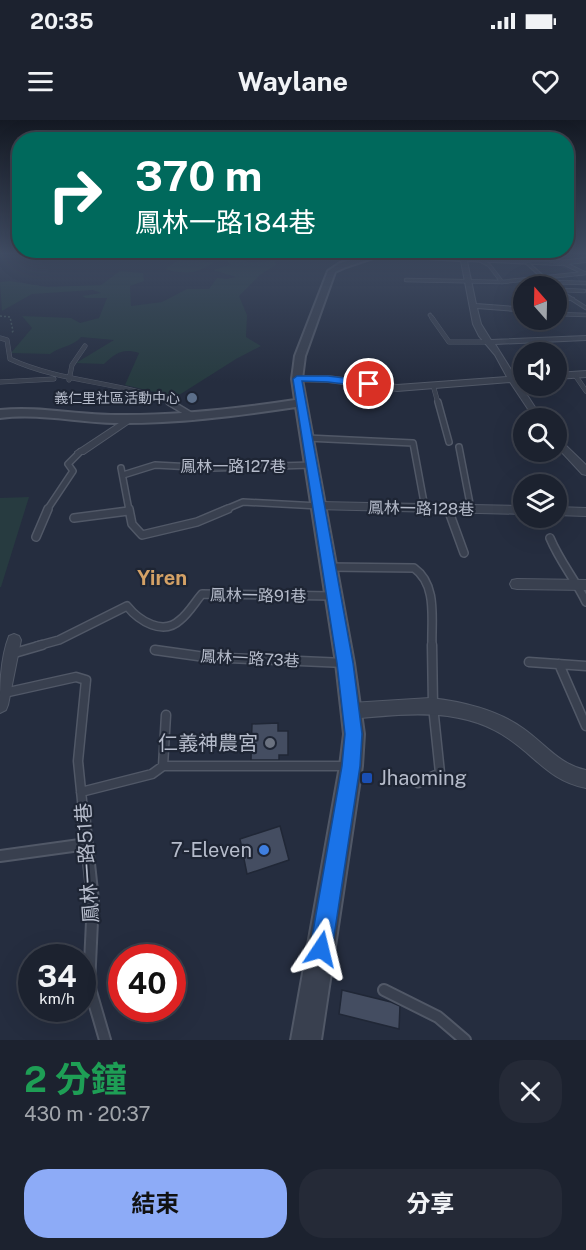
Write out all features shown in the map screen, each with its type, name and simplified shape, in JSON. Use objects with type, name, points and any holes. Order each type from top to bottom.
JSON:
[{"type":"street","points":[[306,1040],[351,766],[354,734],[345,663],[297,379],[300,356],[323,295]]},
{"type":"street","points":[[472,295],[477,324],[499,354],[532,408]]},
{"type":"street","points":[[474,306],[513,311]]},
{"type":"street","points":[[489,342],[586,338]]},
{"type":"street","points":[[567,375],[586,374]]},
{"type":"street","points":[[297,379],[328,379],[397,388],[512,378]]},
{"type":"street","points":[[0,414],[47,411],[79,418],[194,417],[301,403]]},
{"type":"street","points":[[80,452],[132,418]]},
{"type":"street","points":[[567,451],[586,472]]},
{"type":"street","name":"鳳林一路128巷","points":[[319,506],[513,510]]},
{"type":"street","points":[[567,511],[586,512]]},
{"type":"street","points":[[517,584],[582,585]]},
{"type":"street","points":[[1,699],[13,647]]},
{"type":"street","points":[[351,711],[433,706],[506,726],[560,771],[586,779]]},
{"type":"lane","points":[[570,295],[574,301],[586,308]]},
{"type":"lane","points":[[567,299],[586,302]]},
{"type":"lane","points":[[567,314],[586,315]]},
{"type":"lane","points":[[430,315],[449,342],[489,342]]},
{"type":"lane","points":[[0,339],[7,340],[10,359],[31,370],[60,379]]},
{"type":"lane","points":[[69,380],[72,365],[85,346]]},
{"type":"lane","points":[[575,375],[586,391]]},
{"type":"lane","points":[[0,382],[60,379],[140,392],[175,404],[194,417]]},
{"type":"lane","points":[[433,385],[449,442]]},
{"type":"lane","points":[[308,438],[413,444],[425,508]]},
{"type":"lane","points":[[459,447],[471,509]]},
{"type":"lane","points":[[36,537],[50,503],[73,471],[68,464],[80,452]]},
{"type":"lane","name":"鳳林一路127巷","points":[[128,511],[122,471],[155,465],[213,468],[312,465]]},
{"type":"lane","points":[[74,518],[128,511],[132,524],[142,535],[197,522],[243,502],[319,506]]},
{"type":"lane","points":[[448,508],[464,553]]},
{"type":"lane","points":[[550,538],[559,561],[582,585],[586,602]]},
{"type":"lane","points":[[328,567],[414,568],[427,580],[431,593],[433,706],[440,773],[418,783]]},
{"type":"lane","name":"鳳林一路91巷","points":[[13,647],[59,640],[127,606],[137,618],[161,628],[179,621],[202,594],[333,596]]},
{"type":"lane","name":"鳳林一路73巷","points":[[155,650],[205,657],[345,663]]},
{"type":"lane","points":[[530,662],[586,666]]},
{"type":"lane","points":[[559,664],[586,726]]},
{"type":"lane","name":"鳳林一路51巷","points":[[1,699],[76,677],[86,680],[78,761],[93,900],[89,985],[105,1040]]},
{"type":"lane","points":[[163,766],[166,715]]},
{"type":"lane","name":"鳳林一路51巷","points":[[81,792],[153,774],[163,766],[351,766]]},
{"type":"lane","points":[[0,856],[87,844]]},
{"type":"lane","points":[[384,990],[438,1017],[465,1040]]},
{"type":"path","points":[[0,316],[10,318],[13,331],[7,340]]},
{"type":"green space","points":[[1,295],[30,295],[2,311]]},
{"type":"green space","points":[[89,295],[130,295],[131,306],[162,302],[176,295],[240,295],[247,315],[246,337],[261,346],[176,397],[125,385],[139,353],[128,351],[120,353],[104,364],[76,363],[114,340],[81,337],[50,354],[11,353],[32,328],[22,316],[71,318],[80,323],[99,318],[107,298],[82,296]]},
{"type":"green space","points":[[29,497],[1,587],[0,587],[0,498]]},
{"type":"building","name":"仁義神農宮","points":[[278,723],[278,731],[288,731],[288,755],[279,755],[279,760],[251,760],[252,724]]},
{"type":"building","name":"7-Eleven","points":[[280,826],[289,860],[247,874],[240,839]]},
{"type":"building","points":[[342,990],[400,1006],[399,1029],[339,1014]]},
{"type":"place","name":"義仁里社區活動中心","points":[[192,398]]},
{"type":"place","name":"仁義神農宮","points":[[270,743]]},
{"type":"place","name":"Jhaoming","points":[[367,778]]},
{"type":"place","name":"7-Eleven","points":[[264,850]]},
{"type":"district","name":"Yiren","points":[[162,578]]},
{"type":"route","points":[[321,949],[351,766],[354,734],[345,663],[297,379],[328,379],[369,384]]}]
